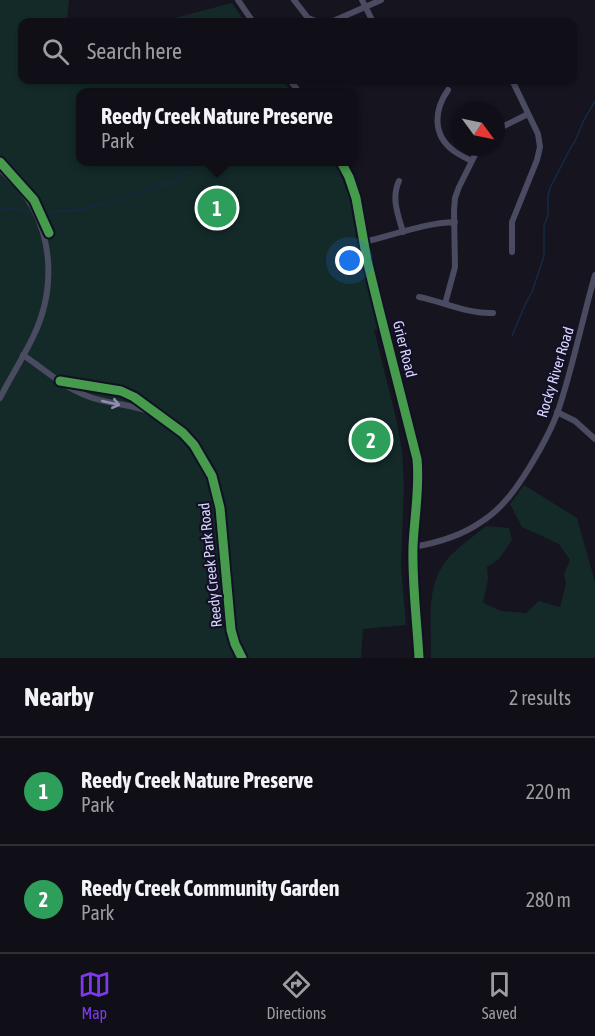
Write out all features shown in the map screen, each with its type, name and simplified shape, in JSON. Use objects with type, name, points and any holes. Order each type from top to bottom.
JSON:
[{"type":"street","points":[[238,0],[250,18]]},
{"type":"street","points":[[294,0],[308,18]]},
{"type":"street","points":[[362,0],[371,18]]},
{"type":"street","points":[[340,18],[381,0]]},
{"type":"street","points":[[512,252],[512,222],[540,147],[538,134],[514,84]]},
{"type":"street","points":[[448,90],[438,108],[440,131],[449,147],[472,160]]},
{"type":"street","points":[[505,126],[528,114]]},
{"type":"street","points":[[445,304],[455,267],[455,198],[474,156]]},
{"type":"street","name":"Grier Road","points":[[343,166],[356,198],[379,309],[417,459],[418,477],[413,547]]},
{"type":"street","points":[[0,168],[18,186],[32,207],[44,235],[48,254],[49,284],[33,337],[0,398]]},
{"type":"street","points":[[399,181],[394,192],[403,232]]},
{"type":"street","points":[[364,242],[424,225],[454,222]]},
{"type":"street","name":"Rocky River Road","points":[[413,547],[432,544],[467,531],[480,524],[510,496],[542,445],[557,412],[595,275]]},
{"type":"street","points":[[419,297],[483,314],[493,313]]},
{"type":"street","points":[[588,302],[595,304]]},
{"type":"street","name":"Reedy Creek Park Road","points":[[23,355],[70,388],[85,395],[148,411],[165,419]]},
{"type":"street","name":"Reedy Creek Park Road","points":[[60,381],[121,392],[134,397],[183,433],[194,445],[212,476],[220,508],[231,630],[242,658]]},
{"type":"street","points":[[557,412],[575,421],[595,439]]},
{"type":"street","points":[[415,530],[421,541],[432,544]]},
{"type":"street","points":[[413,547],[419,658]]},
{"type":"green space","points":[[0,0],[69,0],[67,18],[18,18],[18,84],[286,84],[288,88],[76,88],[76,166],[336,166],[350,199],[361,261],[378,329],[374,330],[402,451],[404,485],[401,566],[406,625],[363,629],[361,658],[0,658]]},
{"type":"green space","points":[[232,3],[242,18],[174,18]]},
{"type":"green space","points":[[524,485],[577,518],[595,582],[595,658],[431,658],[431,604],[436,579],[450,556],[486,526],[509,528],[512,540],[499,559],[487,567],[488,579],[483,603],[501,611],[526,613],[539,601],[560,607],[566,584],[564,574],[570,560],[559,544],[522,527],[510,504]]},
{"type":"waterway","points":[[512,336],[532,292],[544,256],[544,226],[548,215],[550,188],[595,101]]},
{"type":"waterway","points":[[43,215],[59,211],[73,211],[114,201],[171,183],[195,166]]},
{"type":"waterway","points":[[0,208],[30,212]]},
{"type":"cycle path","points":[[0,162],[34,200],[49,233]]},
{"type":"cycle path","points":[[343,166],[356,198],[367,260],[417,459],[418,481],[413,561],[419,658]]},
{"type":"cycle path","points":[[60,381],[121,391],[134,397],[183,433],[194,445],[212,476],[220,508],[231,630],[242,658]]},
{"type":"place","name":"Reedy Creek Nature Preserve","points":[[217,208]]},
{"type":"place","name":"Reedy Creek Community Garden","points":[[371,440]]}]
